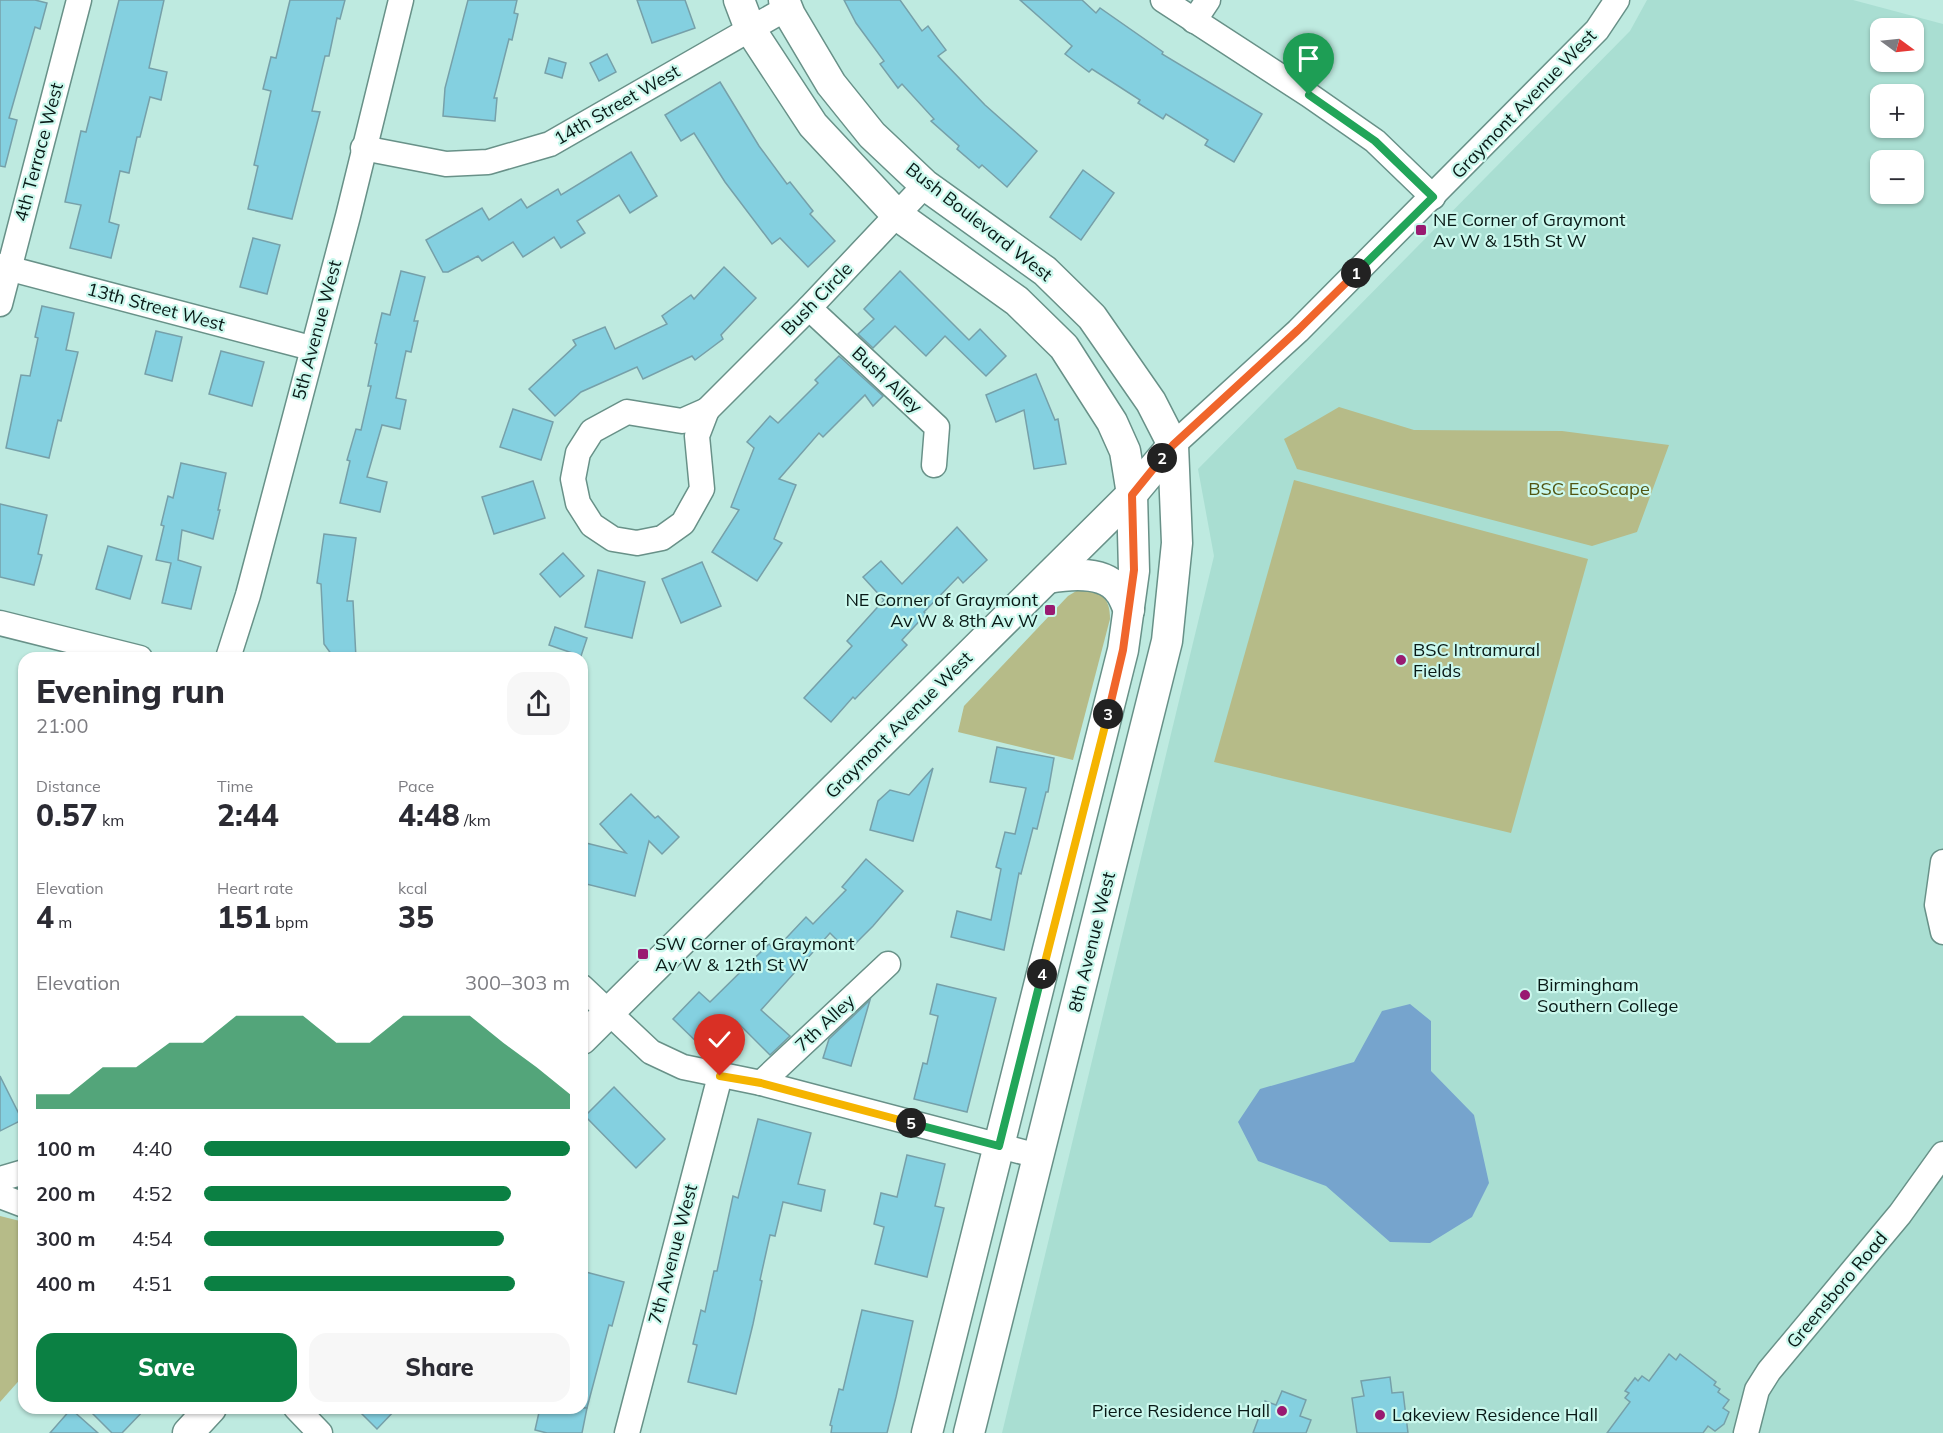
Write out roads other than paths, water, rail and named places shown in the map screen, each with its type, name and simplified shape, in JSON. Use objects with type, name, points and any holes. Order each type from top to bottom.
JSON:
[{"type":"main road","points":[[739,0],[750,29],[813,125],[897,215],[1017,301],[1064,347],[1112,422],[1125,451],[1132,495],[1134,570],[1123,650],[927,1433]]},
{"type":"main road","name":"Bush Boulevard West","points":[[786,4],[831,84],[872,135],[925,185],[1045,271],[1092,317],[1150,402],[1173,445]]},
{"type":"main road","name":"Graymont Avenue West","points":[[588,1033],[1132,495],[1173,445]]},
{"type":"main road","name":"8th Avenue West","points":[[969,1433],[1167,641],[1177,543],[1173,445]]},
{"type":"main road","points":[[1048,578],[1072,574],[1102,580],[1119,591],[1129,610]]},
{"type":"main road","points":[[188,1433],[205,1414]]},
{"type":"street","name":"4th Terrace West","points":[[0,304],[4,267],[79,0]]},
{"type":"street","name":"5th Avenue West","points":[[230,652],[248,595],[311,348],[348,216],[401,0]]},
{"type":"street","points":[[1163,0],[1375,141],[1433,197]]},
{"type":"street","points":[[1194,21],[1208,0]]},
{"type":"street","name":"Graymont Avenue West","points":[[1173,445],[1298,330],[1433,197],[1597,30],[1617,0]]},
{"type":"street","name":"14th Street West","points":[[363,148],[446,164],[488,162],[550,144],[750,29],[786,4]]},
{"type":"street","name":"Bush Circle","points":[[707,410],[697,436],[702,489],[683,523],[662,538],[637,543],[613,539],[592,525],[578,503],[573,478],[578,453],[592,431],[627,412],[682,421],[707,410],[809,308],[925,185]]},
{"type":"street","name":"13th Street West","points":[[4,267],[311,348]]},
{"type":"street","name":"Bush Alley","points":[[809,308],[937,427],[934,465]]},
{"type":"street","points":[[0,623],[116,652]]},
{"type":"street","points":[[1943,862],[1937,905],[1943,932]]},
{"type":"street","name":"7th Alley","points":[[761,1083],[888,964]]},
{"type":"street","points":[[588,993],[651,1052],[682,1067],[761,1083],[1038,1156]]},
{"type":"street","name":"7th Avenue West","points":[[627,1433],[720,1076]]},
{"type":"street","name":"Greensboro Road","points":[[1746,1433],[1757,1390],[1769,1371],[1900,1214],[1943,1154]]},
{"type":"street","points":[[0,1179],[18,1174]]},
{"type":"street","points":[[0,1196],[18,1203]]},
{"type":"street","points":[[302,1414],[320,1433]]},
{"type":"water","points":[[1410,1004],[1431,1021],[1431,1071],[1474,1115],[1489,1183],[1472,1217],[1430,1243],[1390,1242],[1326,1186],[1258,1161],[1238,1122],[1260,1089],[1354,1062],[1382,1011]]},
{"type":"place","name":"NE Corner of Graymont Av W & 15th St W","points":[[1421,230]]},
{"type":"place","name":"NE Corner of Graymont Av W & 8th Av W","points":[[1050,610]]},
{"type":"place","name":"BSC Intramural Fields","points":[[1401,660]]},
{"type":"place","name":"SW Corner of Graymont Av W & 12th St W","points":[[643,954]]},
{"type":"place","name":"Birmingham Southern College","points":[[1525,995]]},
{"type":"place","name":"Pierce Residence Hall","points":[[1282,1411]]},
{"type":"place","name":"Lakeview Residence Hall","points":[[1380,1415]]},
{"type":"park label","name":"BSC EcoScape","points":[[1589,489]]}]
